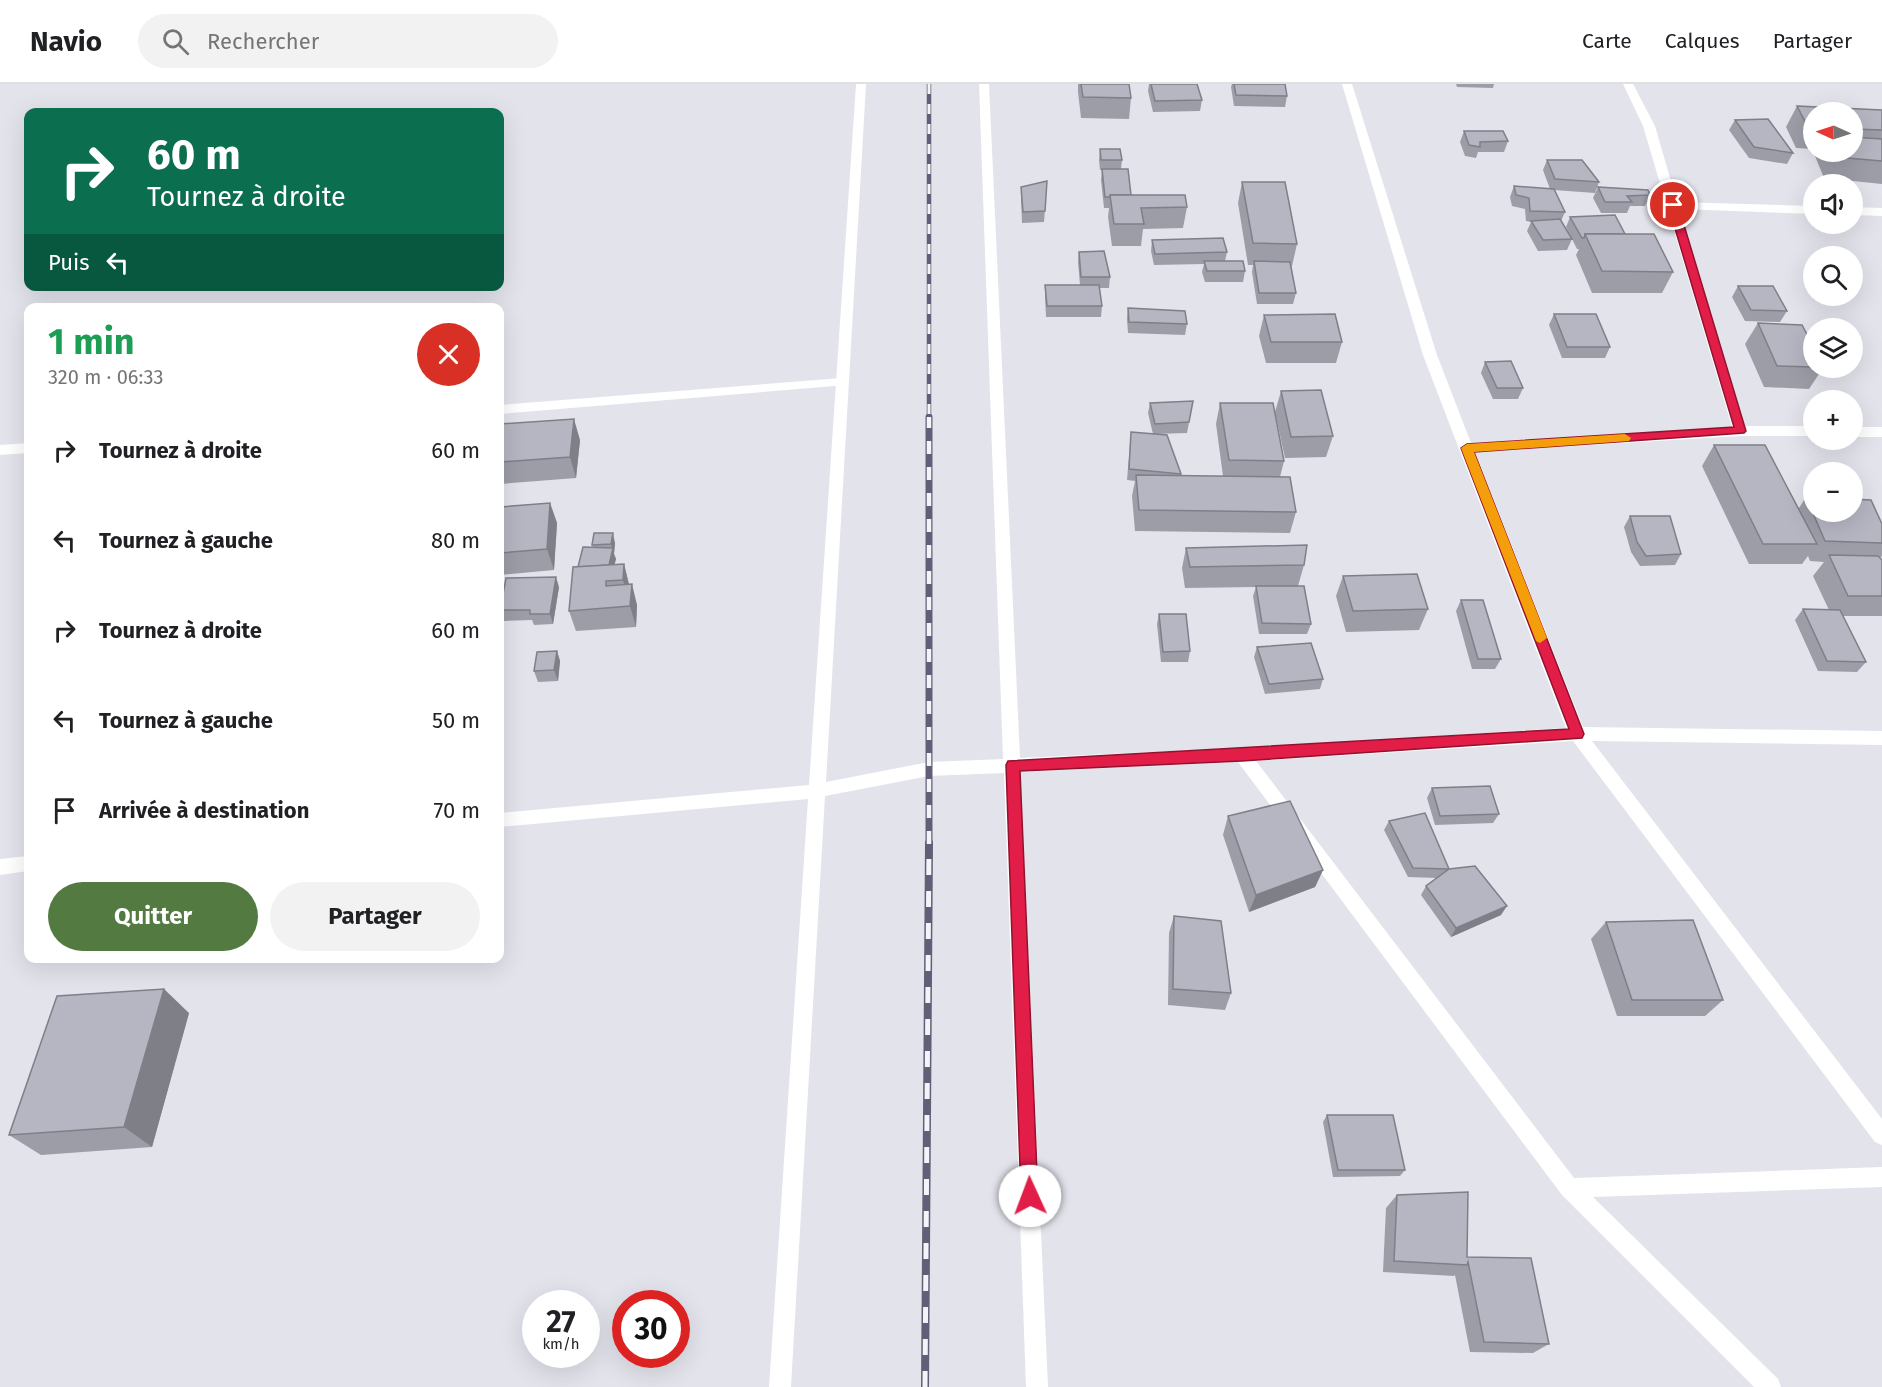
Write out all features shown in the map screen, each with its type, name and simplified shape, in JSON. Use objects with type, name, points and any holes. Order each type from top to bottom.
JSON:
[{"type":"street","points":[[780,1387],[861,84]]},
{"type":"street","points":[[984,84],[1037,1387]]},
{"type":"street","points":[[1347,84],[1430,355],[1577,734],[1882,1136]]},
{"type":"street","points":[[1628,84],[1649,126],[1740,431]]},
{"type":"street","points":[[1673,205],[1803,210]]},
{"type":"street","points":[[1863,211],[1882,212]]},
{"type":"street","points":[[504,410],[842,382]]},
{"type":"street","points":[[1467,448],[1740,431],[1803,431]]},
{"type":"street","points":[[1863,432],[1882,432]]},
{"type":"street","points":[[0,450],[24,448]]},
{"type":"street","points":[[504,820],[816,791],[929,769],[1242,755],[1577,734],[1882,738]]},
{"type":"street","points":[[1242,755],[1569,1188],[1770,1387]]},
{"type":"street","points":[[0,867],[24,864]]},
{"type":"street","points":[[1569,1188],[1882,1177]]},
{"type":"building","points":[[1081,84],[1129,84],[1131,98],[1083,97]]},
{"type":"building","points":[[1151,84],[1197,84],[1202,100],[1155,101]]},
{"type":"building","points":[[1234,84],[1285,84],[1287,96],[1236,95]]},
{"type":"building","points":[[1797,106],[1803,106],[1803,117]]},
{"type":"building","points":[[1863,109],[1882,110],[1882,130],[1863,129]]},
{"type":"building","points":[[1768,119],[1793,153],[1754,147],[1735,120]]},
{"type":"building","points":[[1464,131],[1503,131],[1508,141],[1480,142],[1480,147],[1469,145]]},
{"type":"building","points":[[1863,138],[1882,139],[1882,161],[1863,159]]},
{"type":"building","points":[[1100,149],[1120,149],[1122,160],[1101,160]]},
{"type":"building","points":[[1547,160],[1582,160],[1599,182],[1555,179]]},
{"type":"building","points":[[1102,169],[1128,169],[1131,195],[1105,197]]},
{"type":"building","points":[[1047,181],[1045,211],[1023,212],[1021,187]]},
{"type":"building","points":[[1242,182],[1285,182],[1297,244],[1253,243]]},
{"type":"building","points":[[1514,186],[1554,189],[1565,212],[1530,211],[1529,198],[1516,195]]},
{"type":"building","points":[[1598,187],[1648,190],[1650,195],[1627,196],[1632,202],[1605,202]]},
{"type":"building","points":[[1110,195],[1185,195],[1187,207],[1141,208],[1144,224],[1114,224]]},
{"type":"building","points":[[1615,215],[1625,234],[1585,234],[1584,238],[1570,217]]},
{"type":"building","points":[[1560,219],[1572,239],[1543,240],[1531,221]]},
{"type":"building","points":[[1585,234],[1654,234],[1673,272],[1602,271]]},
{"type":"building","points":[[1223,238],[1227,252],[1155,254],[1152,240]]},
{"type":"building","points":[[1104,251],[1110,277],[1081,277],[1079,252]]},
{"type":"building","points":[[1204,261],[1243,261],[1245,271],[1207,271]]},
{"type":"building","points":[[1254,261],[1290,262],[1296,293],[1259,293]]},
{"type":"building","points":[[1045,285],[1099,285],[1102,306],[1047,306]]},
{"type":"building","points":[[1738,286],[1773,286],[1787,311],[1751,310]]},
{"type":"building","points":[[1128,308],[1185,311],[1187,324],[1129,322]]},
{"type":"building","points":[[1335,314],[1342,342],[1271,342],[1264,315]]},
{"type":"building","points":[[1554,314],[1596,314],[1610,347],[1567,347]]},
{"type":"building","points":[[1758,323],[1802,325],[1803,367],[1777,366]]},
{"type":"building","points":[[1511,361],[1523,388],[1497,388],[1485,362]]},
{"type":"building","points":[[1321,390],[1333,436],[1291,437],[1281,391]]},
{"type":"building","points":[[1193,401],[1189,422],[1155,424],[1150,403]]},
{"type":"building","points":[[1220,403],[1273,403],[1284,461],[1229,460]]},
{"type":"building","points":[[574,419],[570,457],[504,462],[504,424]]},
{"type":"building","points":[[1131,432],[1167,435],[1181,474],[1129,469]]},
{"type":"building","points":[[1714,445],[1765,445],[1803,517],[1803,522],[1805,522],[1817,544],[1763,544]]},
{"type":"building","points":[[1136,475],[1290,477],[1296,512],[1139,510]]},
{"type":"building","points":[[1863,500],[1871,500],[1882,524],[1882,543],[1825,541],[1817,522],[1863,522]]},
{"type":"building","points":[[550,503],[547,549],[504,553],[504,507]]},
{"type":"building","points":[[1630,516],[1670,516],[1681,554],[1646,556],[1637,542]]},
{"type":"building","points":[[594,533],[613,533],[611,544],[592,545]]},
{"type":"building","points":[[1307,545],[1304,565],[1190,567],[1186,548]]},
{"type":"building","points":[[583,547],[613,548],[609,565],[578,567]]},
{"type":"building","points":[[1829,555],[1878,556],[1882,560],[1882,596],[1848,596]]},
{"type":"building","points":[[624,564],[623,580],[606,581],[606,586],[632,584],[630,606],[569,611],[573,567]]},
{"type":"building","points":[[1417,574],[1428,609],[1353,611],[1343,576]]},
{"type":"building","points":[[556,577],[550,614],[530,614],[530,610],[504,610],[506,578]]},
{"type":"building","points":[[1256,586],[1304,586],[1311,624],[1262,623]]},
{"type":"building","points":[[1461,600],[1483,600],[1501,659],[1478,659]]},
{"type":"building","points":[[1803,609],[1840,610],[1866,662],[1827,661]]},
{"type":"building","points":[[1159,614],[1186,614],[1190,651],[1163,652]]},
{"type":"building","points":[[1311,643],[1323,679],[1269,684],[1257,647]]},
{"type":"building","points":[[557,651],[554,670],[534,671],[537,652]]},
{"type":"building","points":[[1490,786],[1499,814],[1440,816],[1432,788]]},
{"type":"building","points":[[1290,801],[1323,870],[1256,895],[1228,816]]},
{"type":"building","points":[[1425,813],[1449,869],[1413,868],[1389,821]]},
{"type":"building","points":[[1475,866],[1507,906],[1456,928],[1426,886],[1449,869]]},
{"type":"building","points":[[1174,916],[1221,921],[1231,993],[1173,989]]},
{"type":"building","points":[[1693,920],[1723,1000],[1632,1000],[1606,922]]},
{"type":"building","points":[[164,989],[124,1127],[9,1135],[57,996]]},
{"type":"building","points":[[1327,1115],[1393,1115],[1405,1170],[1338,1170]]},
{"type":"building","points":[[1468,1192],[1467,1257],[1531,1258],[1549,1344],[1484,1342],[1468,1262],[1467,1265],[1394,1261],[1397,1195]]},
{"type":"railway","points":[[929,84],[929,843]]},
{"type":"railway","points":[[925,1387],[929,843]]},
{"type":"slow traffic","points":[[1540,638],[1467,448],[1625,438]]},
{"type":"route","points":[[1030,1196],[1013,765],[1242,755],[1577,734],[1467,448],[1740,431],[1673,205]]}]
